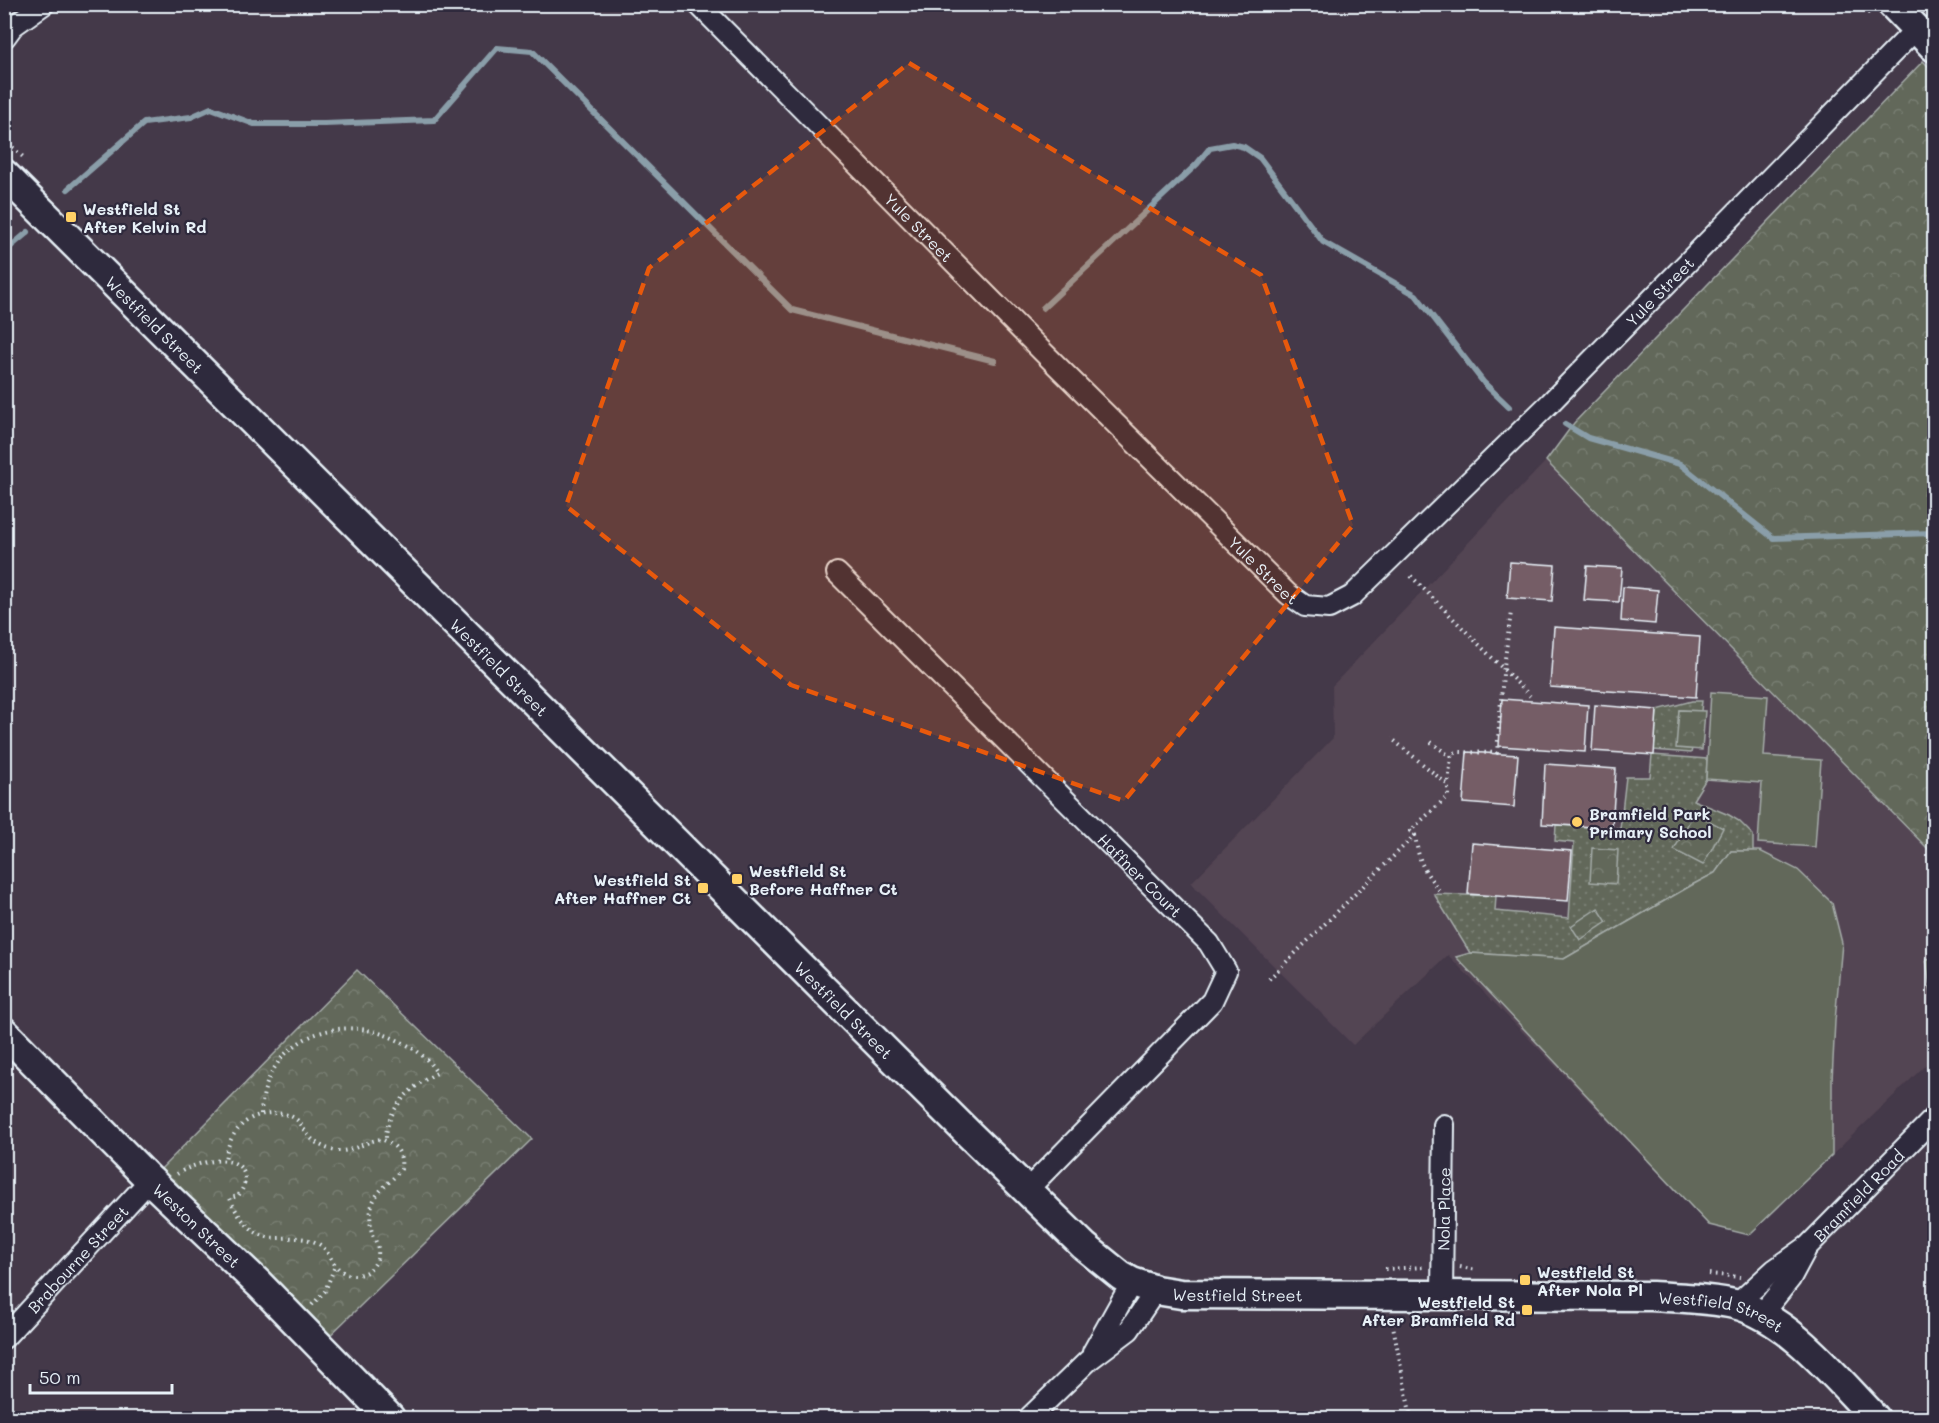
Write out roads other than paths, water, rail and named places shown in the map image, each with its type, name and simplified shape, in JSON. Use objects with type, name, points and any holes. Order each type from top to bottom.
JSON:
[{"type":"main road","points":[[1892,4],[1925,38]]},
{"type":"main road","name":"Westfield Street","points":[[4,174],[1026,1191],[1084,1246],[1144,1286],[1182,1294],[1652,1296],[1702,1299],[1749,1310],[1800,1341],[1875,1419]]},
{"type":"main road","name":"Weston Street","points":[[4,1032],[161,1180],[390,1419]]},
{"type":"street","points":[[5,37],[13,26],[44,4]]},
{"type":"street","name":"Yule Street","points":[[698,4],[1044,353],[1288,594],[1305,606],[1329,608],[1352,596],[1925,38]]},
{"type":"street","name":"Haffner Court","points":[[837,573],[1209,943],[1226,971],[1212,1001],[1026,1191]]},
{"type":"street","name":"Bramfield Road","points":[[1749,1310],[1774,1270],[1808,1246],[1932,1114]]},
{"type":"street","name":"Nola Place","points":[[1442,1295],[1444,1125]]},
{"type":"street","name":"Brabourne Street","points":[[4,1338],[161,1180]]},
{"type":"street","name":"Bramfield Road","points":[[1749,1310],[1790,1279],[1808,1246]]},
{"type":"street","points":[[1029,1419],[1089,1360],[1129,1330],[1144,1286]]},
{"type":"waterway","points":[[68,189],[144,123],[191,117],[211,108],[254,124],[434,120],[497,48],[532,51],[792,310],[995,361]]},
{"type":"waterway","points":[[1043,308],[1197,164],[1210,148],[1232,144],[1244,147],[1260,158],[1323,242],[1416,295],[1484,383],[1509,407]]},
{"type":"waterway","points":[[4,252],[28,232]]},
{"type":"waterway","points":[[1565,424],[1588,438],[1680,464],[1773,538],[1934,533]]},
{"type":"place","name":"Westfield St After Kelvin Rd","points":[[71,217]]},
{"type":"place","name":"Bramfield Park Primary School","points":[[1577,822]]},
{"type":"place","name":"Westfield St Before Haffner Ct","points":[[737,879]]},
{"type":"place","name":"Westfield St After Haffner Ct","points":[[703,888]]},
{"type":"place","name":"Westfield St After Nola Pl","points":[[1525,1280]]},
{"type":"place","name":"Westfield St After Bramfield Rd","points":[[1527,1310]]}]
